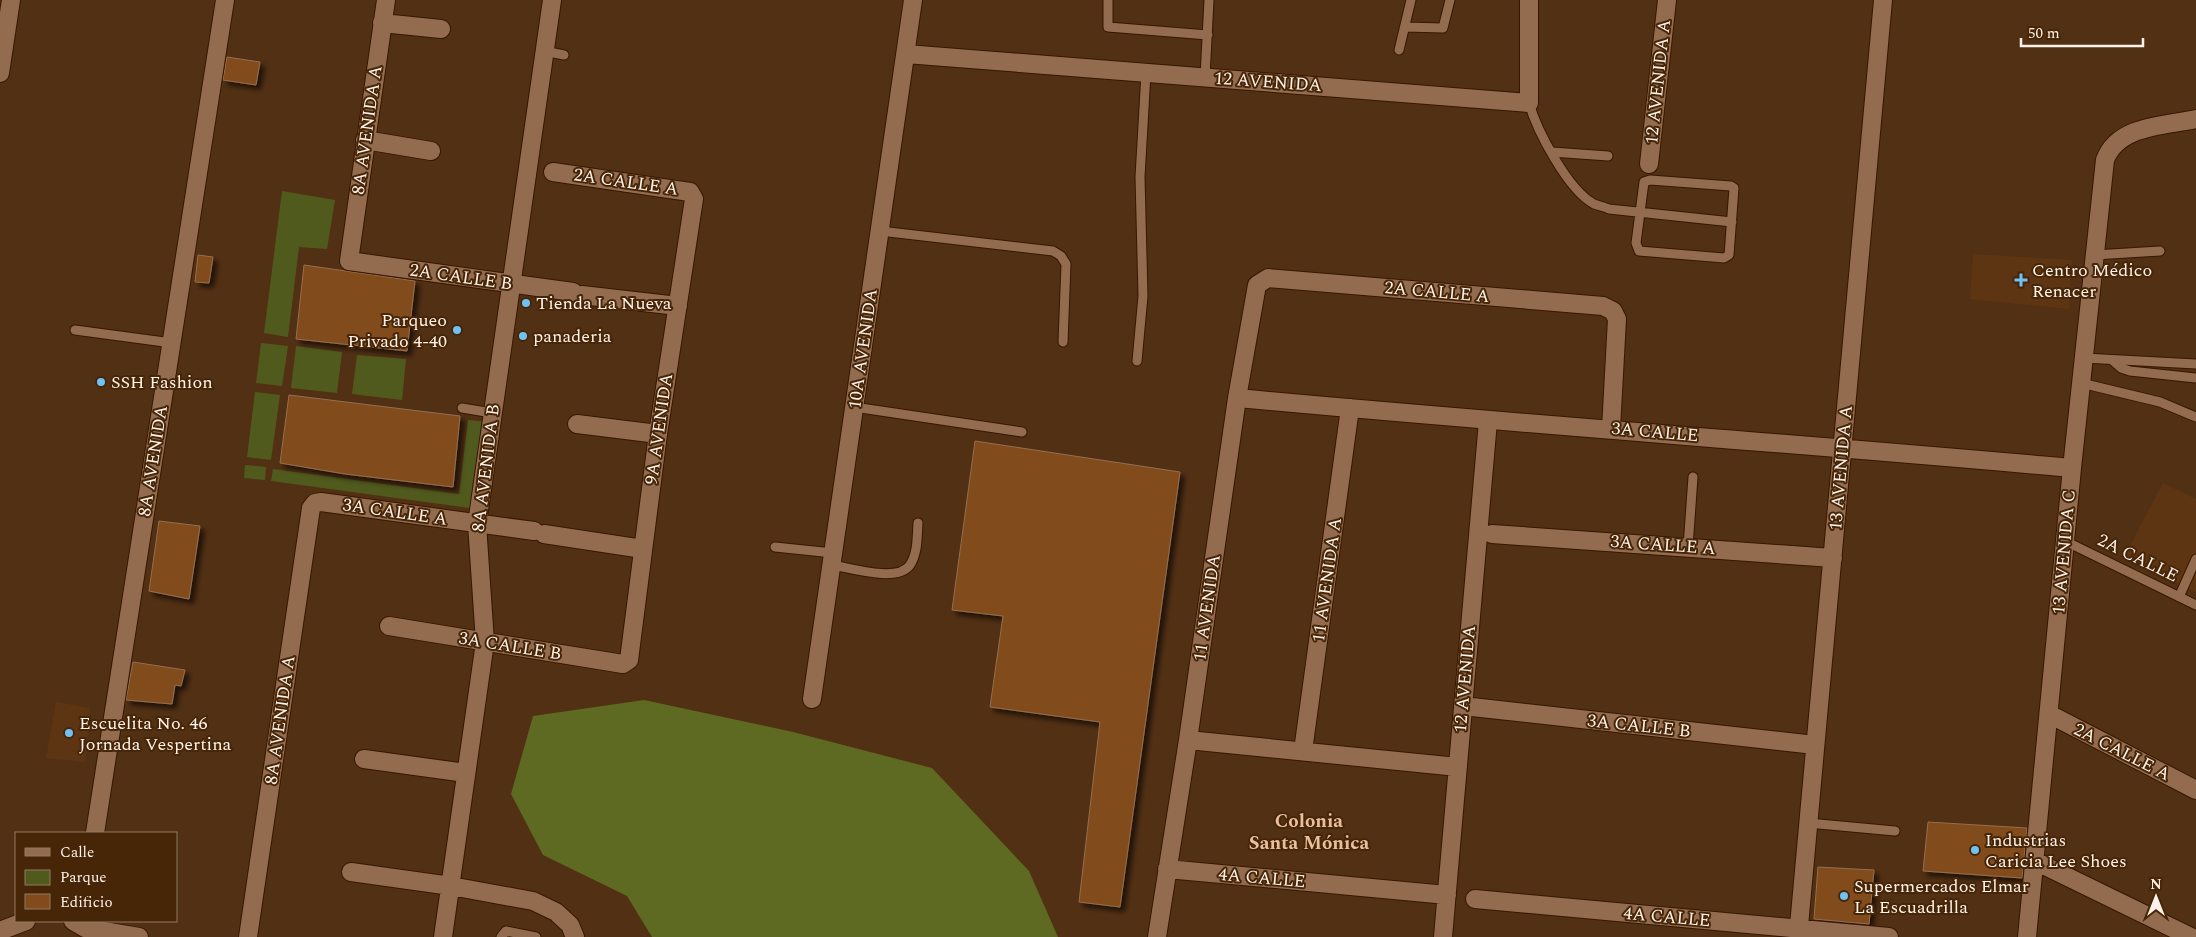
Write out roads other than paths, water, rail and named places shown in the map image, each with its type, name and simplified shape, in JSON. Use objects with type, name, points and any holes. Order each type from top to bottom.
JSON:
[{"type":"street","points":[[0,73],[11,0]]},
{"type":"street","name":"8A AVENIDA","points":[[95,832],[225,0]]},
{"type":"street","name":"8A AVENIDA A","points":[[349,260],[386,0]]},
{"type":"street","name":"8A AVENIDA B","points":[[443,937],[485,642],[477,524],[552,0]]},
{"type":"street","name":"10A AVENIDA","points":[[812,699],[913,0]]},
{"type":"street","points":[[1529,0],[1529,102]]},
{"type":"street","name":"12 AVENIDA A","points":[[1649,164],[1666,0]]},
{"type":"street","name":"13 AVENIDA A","points":[[1799,933],[1883,0]]},
{"type":"street","points":[[382,23],[441,29]]},
{"type":"street","name":"12 AVENIDA","points":[[906,54],[1529,102]]},
{"type":"street","name":"13 AVENIDA C","points":[[2027,937],[2103,168],[2112,146],[2125,135],[2196,119]]},
{"type":"street","points":[[365,140],[430,151]]},
{"type":"street","name":"2A CALLE A","points":[[553,172],[690,192],[694,199]]},
{"type":"street","name":"9A AVENIDA","points":[[629,660],[658,434],[694,199]]},
{"type":"street","name":"2A CALLE B","points":[[349,260],[577,294],[678,306]]},
{"type":"street","name":"2A CALLE A","points":[[1260,281],[1268,278],[1603,306],[1613,311],[1617,319],[1612,429]]},
{"type":"street","name":"11 AVENIDA","points":[[1157,937],[1188,740],[1237,398],[1255,289],[1260,281]]},
{"type":"street","name":"3A CALLE","points":[[1237,398],[1488,421],[1612,429],[2072,468]]},
{"type":"street","name":"11 AVENIDA A","points":[[1303,751],[1350,408]]},
{"type":"street","name":"12 AVENIDA","points":[[1443,937],[1488,421]]},
{"type":"street","points":[[576,424],[658,434]]},
{"type":"street","name":"3A CALLE A","points":[[315,503],[321,502],[642,548]]},
{"type":"street","name":"8A AVENIDA A","points":[[248,937],[311,508],[315,503]]},
{"type":"street","name":"3A CALLE A","points":[[1492,534],[1834,558]]},
{"type":"street","name":"3A CALLE B","points":[[389,626],[623,664],[629,660]]},
{"type":"street","name":"3A CALLE B","points":[[1463,706],[1815,745]]},
{"type":"street","name":"2A CALLE A","points":[[2049,714],[2196,790]]},
{"type":"street","points":[[1188,740],[1458,767]]},
{"type":"street","points":[[364,759],[466,773]]},
{"type":"street","points":[[2035,861],[2191,937]]},
{"type":"street","name":"4A CALLE","points":[[1167,869],[1447,895]]},
{"type":"street","points":[[351,872],[450,886],[533,901],[556,912],[570,924],[574,937]]},
{"type":"street","name":"4A CALLE","points":[[1475,899],[1799,933],[1889,937]]},
{"type":"street","points":[[0,931],[23,922]]},
{"type":"street","points":[[75,922],[86,928],[139,937]]},
{"type":"lane","points":[[1108,0],[1108,27],[1208,35]]},
{"type":"lane","points":[[1205,77],[1209,0]]},
{"type":"lane","points":[[1399,50],[1411,0]]},
{"type":"lane","points":[[1405,27],[1443,28],[1450,0]]},
{"type":"lane","points":[[544,51],[564,55]]},
{"type":"lane","points":[[1137,361],[1143,296],[1140,177],[1146,73]]},
{"type":"lane","points":[[1529,102],[1537,128],[1552,152],[1577,188],[1594,204],[1609,209],[1732,222]]},
{"type":"lane","points":[[1552,152],[1608,156]]},
{"type":"lane","points":[[1647,181],[1731,186],[1735,192],[1729,255],[1724,258],[1639,250],[1636,243],[1641,213],[1644,182],[1647,181]]},
{"type":"lane","points":[[880,231],[1053,251],[1061,256],[1066,264],[1063,342]]},
{"type":"lane","points":[[2094,255],[2160,250]]},
{"type":"lane","points":[[75,330],[172,343]]},
{"type":"lane","points":[[2084,358],[2196,364]]},
{"type":"lane","points":[[2112,360],[2121,368],[2130,371],[2196,378]]},
{"type":"lane","points":[[2081,383],[2160,402],[2196,417]]},
{"type":"lane","points":[[462,408],[492,413]]},
{"type":"lane","points":[[854,408],[1022,432]]},
{"type":"lane","points":[[1688,547],[1693,477]]},
{"type":"lane","points":[[775,547],[833,559],[869,572],[900,573],[910,566],[916,552],[918,523]]},
{"type":"lane","name":"2A CALLE","points":[[2065,541],[2196,605]]},
{"type":"lane","points":[[2179,597],[2196,559]]},
{"type":"lane","points":[[1808,823],[1895,830]]},
{"type":"lane","points":[[501,937],[503,932],[508,931],[536,937]]},
{"type":"place","name":"Centro Médico Renacer","points":[[2021,280]]},
{"type":"place","name":"Tienda La Nueva","points":[[526,303]]},
{"type":"place","name":"Parqueo Privado 4-40","points":[[457,330]]},
{"type":"place","name":"panaderia","points":[[523,336]]},
{"type":"place","name":"SSH Fashion","points":[[101,382]]},
{"type":"place","name":"Escuelita No. 46 Jornada Vespertina","points":[[69,733]]},
{"type":"place","name":"Industrias Caricia Lee Shoes","points":[[1975,850]]},
{"type":"place","name":"Supermercados Elmar La Escuadrilla","points":[[1844,896]]},
{"type":"district","name":"Colonia Santa Mónica","points":[[1309,832]]}]
